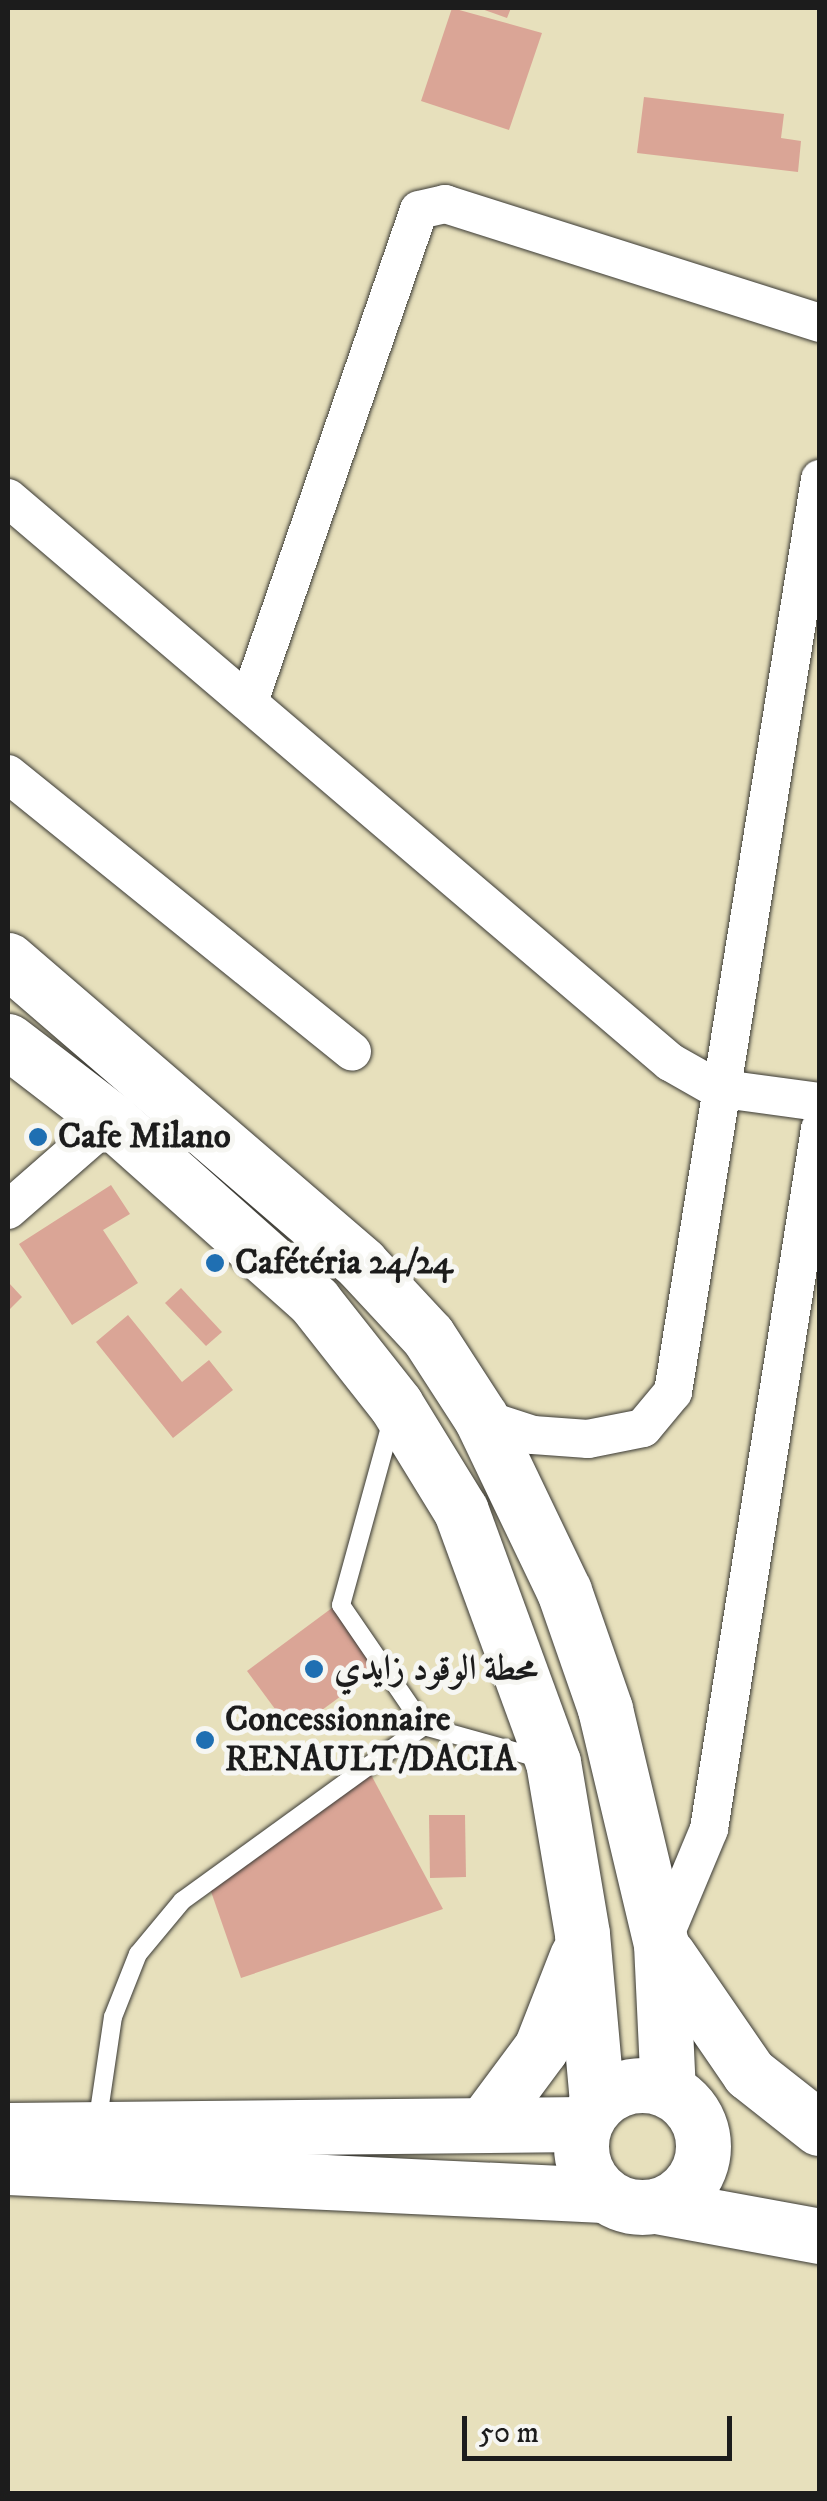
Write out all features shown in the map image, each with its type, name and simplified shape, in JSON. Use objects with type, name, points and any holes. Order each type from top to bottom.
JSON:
[{"type":"main road","points":[[8,960],[362,1264],[428,1336],[481,1418],[588,1658],[662,1944],[679,2098],[701,2166],[676,2198],[656,2206]]},
{"type":"main road","points":[[8,1041],[112,1120],[314,1301],[396,1405],[496,1588],[553,1762],[582,1934],[591,2113],[582,2162],[604,2195]]},
{"type":"main road","points":[[486,2122],[542,2048],[582,1934]]},
{"type":"main road","points":[[662,1944],[749,2073],[819,2128]]},
{"type":"main road","points":[[8,2130],[486,2122],[591,2113],[630,2085],[819,2128]]},
{"type":"main road","points":[[8,2167],[604,2195],[820,2236]]},
{"type":"street","points":[[250,696],[419,210],[446,204],[820,323]]},
{"type":"street","points":[[481,1418],[533,1436],[588,1439],[643,1428],[662,1412],[673,1392],[716,1088],[820,478]]},
{"type":"street","points":[[8,498],[250,696],[649,1045],[716,1088],[820,1102]]},
{"type":"street","points":[[8,774],[352,1052]]},
{"type":"street","points":[[8,1210],[112,1120]]},
{"type":"street","points":[[662,1944],[709,1829],[820,1129]]},
{"type":"lane","points":[[396,1405],[341,1605],[424,1726],[553,1762]]},
{"type":"lane","points":[[96,2130],[113,2017],[138,1954],[182,1901],[424,1726]]},
{"type":"building","points":[[452,8],[542,33],[509,130],[421,101]]},
{"type":"building","points":[[479,8],[511,8],[507,18]]},
{"type":"building","points":[[644,97],[784,114],[781,138],[801,141],[798,172],[637,153]]},
{"type":"building","points":[[111,1185],[130,1214],[103,1230],[138,1283],[72,1325],[19,1244]]},
{"type":"building","points":[[8,1282],[22,1297],[8,1311]]},
{"type":"building","points":[[181,1288],[222,1332],[206,1346],[165,1303]]},
{"type":"building","points":[[128,1315],[182,1382],[209,1360],[233,1390],[173,1438],[96,1342]]},
{"type":"building","name":"محطة الوقود زايدي","points":[[336,1605],[382,1666],[292,1732],[247,1671]]},
{"type":"building","points":[[369,1771],[443,1909],[241,1978],[207,1880]]},
{"type":"building","points":[[429,1815],[465,1815],[466,1877],[430,1878]]},
{"type":"place","name":"Cafe Milano","points":[[38,1137]]},
{"type":"place","name":"Cafétéria 24/24","points":[[215,1263]]},
{"type":"place","name":"محطة الوقود زايدي","points":[[314,1669]]},
{"type":"place","name":"Concessionnaire RENAULT/DACIA","points":[[205,1740]]}]
